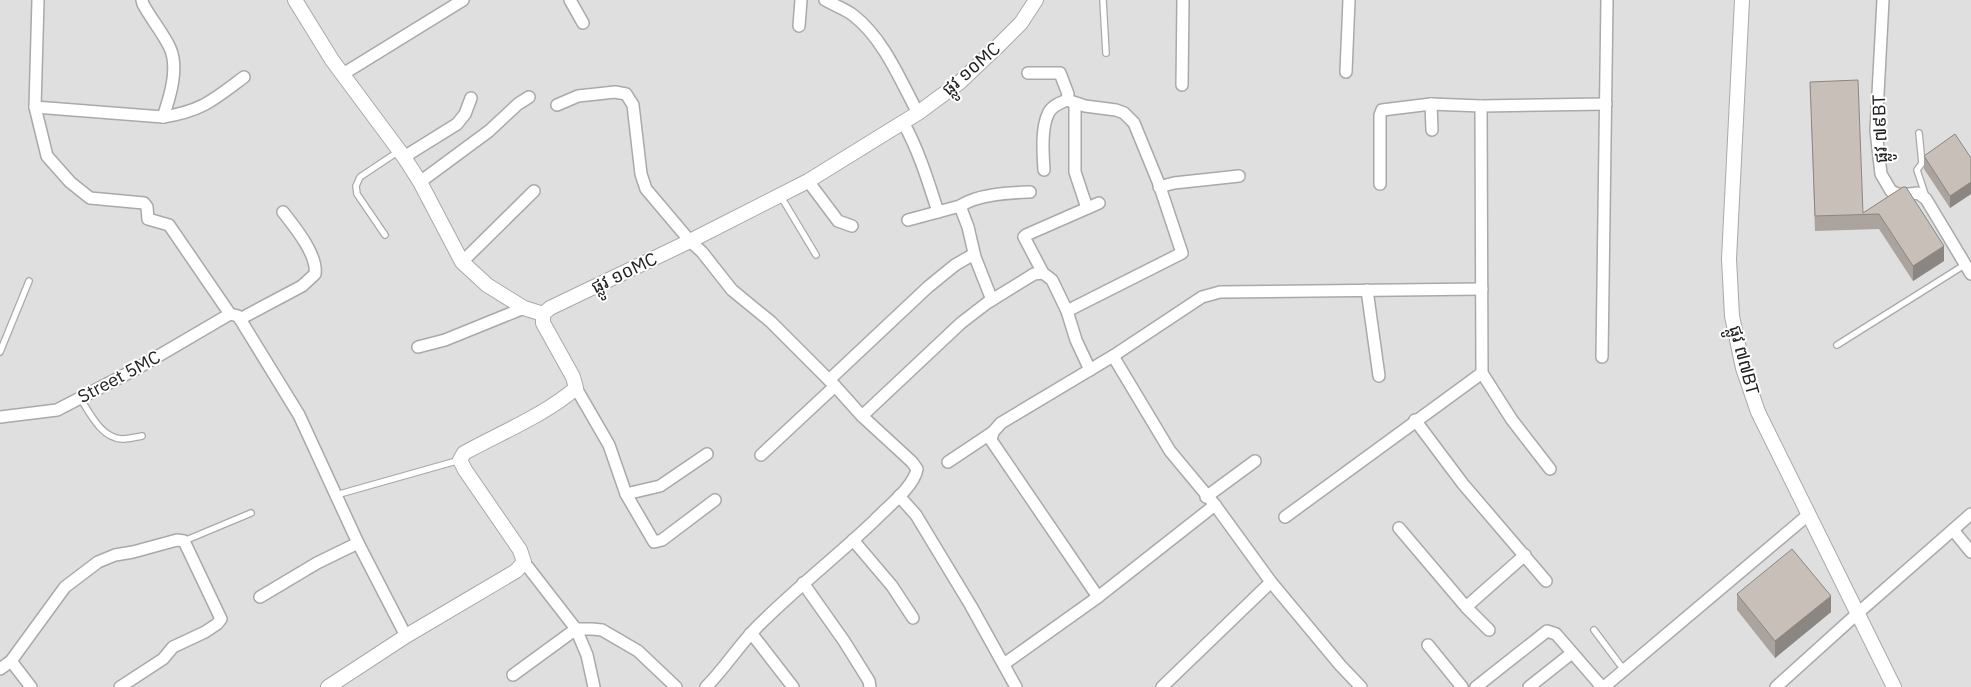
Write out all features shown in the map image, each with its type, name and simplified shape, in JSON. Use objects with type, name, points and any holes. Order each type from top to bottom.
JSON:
[{"type":"street","points":[[38,0],[35,107],[47,156],[70,182],[90,198],[144,203],[147,207],[148,219],[170,224],[235,317],[299,415],[358,543],[406,636]]},
{"type":"street","points":[[142,0],[170,48],[174,62],[169,99],[163,117]]},
{"type":"street","points":[[295,0],[342,74],[402,154],[420,182],[462,262],[487,285],[524,308],[543,314],[543,323],[573,377],[576,388],[609,445],[626,494],[654,542],[662,540],[715,500]]},
{"type":"street","points":[[342,74],[464,0]]},
{"type":"street","points":[[570,0],[582,23]]},
{"type":"street","points":[[799,26],[801,0]]},
{"type":"street","points":[[826,0],[853,15],[871,34],[888,57],[918,113]]},
{"type":"street","name":"ផ្លូវ ១០MC","points":[[543,314],[550,308],[690,241],[808,181],[918,113],[960,82],[996,48],[1021,23],[1036,0]]},
{"type":"street","points":[[1182,85],[1183,0]]},
{"type":"street","points":[[1346,72],[1349,0]]},
{"type":"street","points":[[1602,357],[1606,0]]},
{"type":"street","name":"ផ្លូវ ៧៧BT","points":[[1742,0],[1729,259],[1732,316],[1743,368],[1758,412],[1894,687]]},
{"type":"street","name":"ផ្លូវ ៧៩BT","points":[[1882,0],[1876,131],[1881,174],[1891,191],[1901,195],[1918,193],[1926,199]]},
{"type":"street","points":[[1028,73],[1060,73],[1071,102],[1075,172],[1087,208]]},
{"type":"street","points":[[35,107],[163,117],[180,114],[204,106],[244,77]]},
{"type":"street","points":[[557,105],[578,96],[615,92],[626,94],[633,106],[641,174],[646,190],[690,241],[702,252],[732,290],[771,322],[862,416],[912,462],[917,469],[916,478],[899,496],[853,540],[802,583],[750,634],[719,674],[706,687]]},
{"type":"street","points":[[420,182],[489,130],[529,96]]},
{"type":"street","points":[[402,154],[457,124],[465,114],[471,98]]},
{"type":"street","points":[[1044,170],[1043,144],[1048,113],[1055,105],[1071,102],[1124,113],[1134,123],[1182,253],[1067,311]]},
{"type":"street","points":[[1380,184],[1380,114],[1382,110],[1431,104],[1481,106],[1606,104]]},
{"type":"street","points":[[1431,104],[1432,130]]},
{"type":"street","points":[[1481,106],[1482,373],[1512,420],[1550,469]]},
{"type":"street","points":[[903,122],[919,155],[938,212]]},
{"type":"street","points":[[1159,187],[1174,183],[1239,176]]},
{"type":"street","points":[[808,181],[838,221],[852,226]]},
{"type":"street","points":[[462,262],[534,191]]},
{"type":"street","points":[[908,220],[960,206],[967,202],[1008,193],[1030,192]]},
{"type":"street","points":[[1926,199],[1968,269]]},
{"type":"street","points":[[1090,370],[1076,340],[1067,311],[1052,280],[1043,273],[1024,237],[1026,234],[1099,203]]},
{"type":"street","points":[[960,206],[968,227],[974,254],[992,300]]},
{"type":"street","name":"Street 5MC","points":[[0,417],[57,410],[235,317],[302,286],[315,274],[316,269],[300,234],[283,212]]},
{"type":"street","points":[[762,456],[928,286],[955,265],[974,254]]},
{"type":"street","points":[[862,416],[961,323],[992,300],[1034,274],[1043,273]]},
{"type":"street","points":[[948,462],[993,432],[1001,423],[1113,356],[1202,298],[1220,292],[1482,289]]},
{"type":"street","points":[[1367,290],[1379,376]]},
{"type":"street","points":[[418,347],[445,340],[524,308]]},
{"type":"street","points":[[1113,356],[1170,451],[1270,582],[1361,687]]},
{"type":"street","points":[[1285,517],[1415,420],[1482,373]]},
{"type":"street","points":[[576,388],[548,408],[464,452],[460,460],[520,550],[524,562],[576,629],[587,655],[594,687]]},
{"type":"street","points":[[1415,420],[1464,484],[1546,581]]},
{"type":"street","points":[[993,432],[991,440],[997,450],[1098,597]]},
{"type":"street","points":[[626,494],[660,486],[707,454]]},
{"type":"street","points":[[1004,664],[1098,597],[1255,461]]},
{"type":"street","points":[[899,496],[916,515],[1016,687]]},
{"type":"street","points":[[1776,687],[1971,514]]},
{"type":"street","points":[[1476,687],[1548,631],[1556,634],[1603,687],[1808,515]]},
{"type":"street","points":[[1399,528],[1488,630]]},
{"type":"street","points":[[1953,530],[1971,552]]},
{"type":"street","points":[[0,669],[11,661],[65,587],[98,562],[115,555],[177,540],[184,541],[221,619],[217,624],[204,632],[173,647],[163,659],[120,687]]},
{"type":"street","points":[[853,540],[892,586],[913,618]]},
{"type":"street","points":[[260,596],[358,543]]},
{"type":"street","points":[[1466,607],[1525,554]]},
{"type":"street","points":[[328,687],[406,636],[516,572],[524,562]]},
{"type":"street","points":[[1162,687],[1270,582]]},
{"type":"street","points":[[802,583],[844,641],[869,681],[870,687]]},
{"type":"street","points":[[513,675],[576,629],[602,630],[644,656],[676,687]]},
{"type":"street","points":[[750,634],[756,638],[793,687]]},
{"type":"street","points":[[1428,645],[1462,687]]},
{"type":"street","points":[[1529,687],[1572,653]]},
{"type":"street","points":[[11,661],[31,687]]},
{"type":"lane","points":[[1103,0],[1106,53]]},
{"type":"lane","points":[[1919,133],[1922,163],[1917,170],[1926,199]]},
{"type":"lane","points":[[384,235],[357,194],[356,186],[360,177],[402,154]]},
{"type":"lane","points":[[780,195],[816,256]]},
{"type":"lane","points":[[1836,345],[1968,269]]},
{"type":"lane","points":[[0,352],[29,281]]},
{"type":"lane","points":[[80,398],[97,424],[107,434],[121,439],[142,436]]},
{"type":"lane","points":[[336,495],[460,460]]},
{"type":"lane","points":[[184,541],[251,513]]},
{"type":"lane","points":[[1594,630],[1624,670]]},
{"type":"shaded area","points":[[0,0],[1971,0],[1971,687],[0,687]]},
{"type":"building","points":[[1858,80],[1863,213],[1903,187],[1906,187],[1944,246],[1913,266],[1879,214],[1815,216],[1810,82]]},
{"type":"building","points":[[1955,134],[1971,158],[1971,182],[1950,196],[1924,156]]},
{"type":"building","points":[[1792,549],[1831,596],[1775,641],[1737,594]]}]
